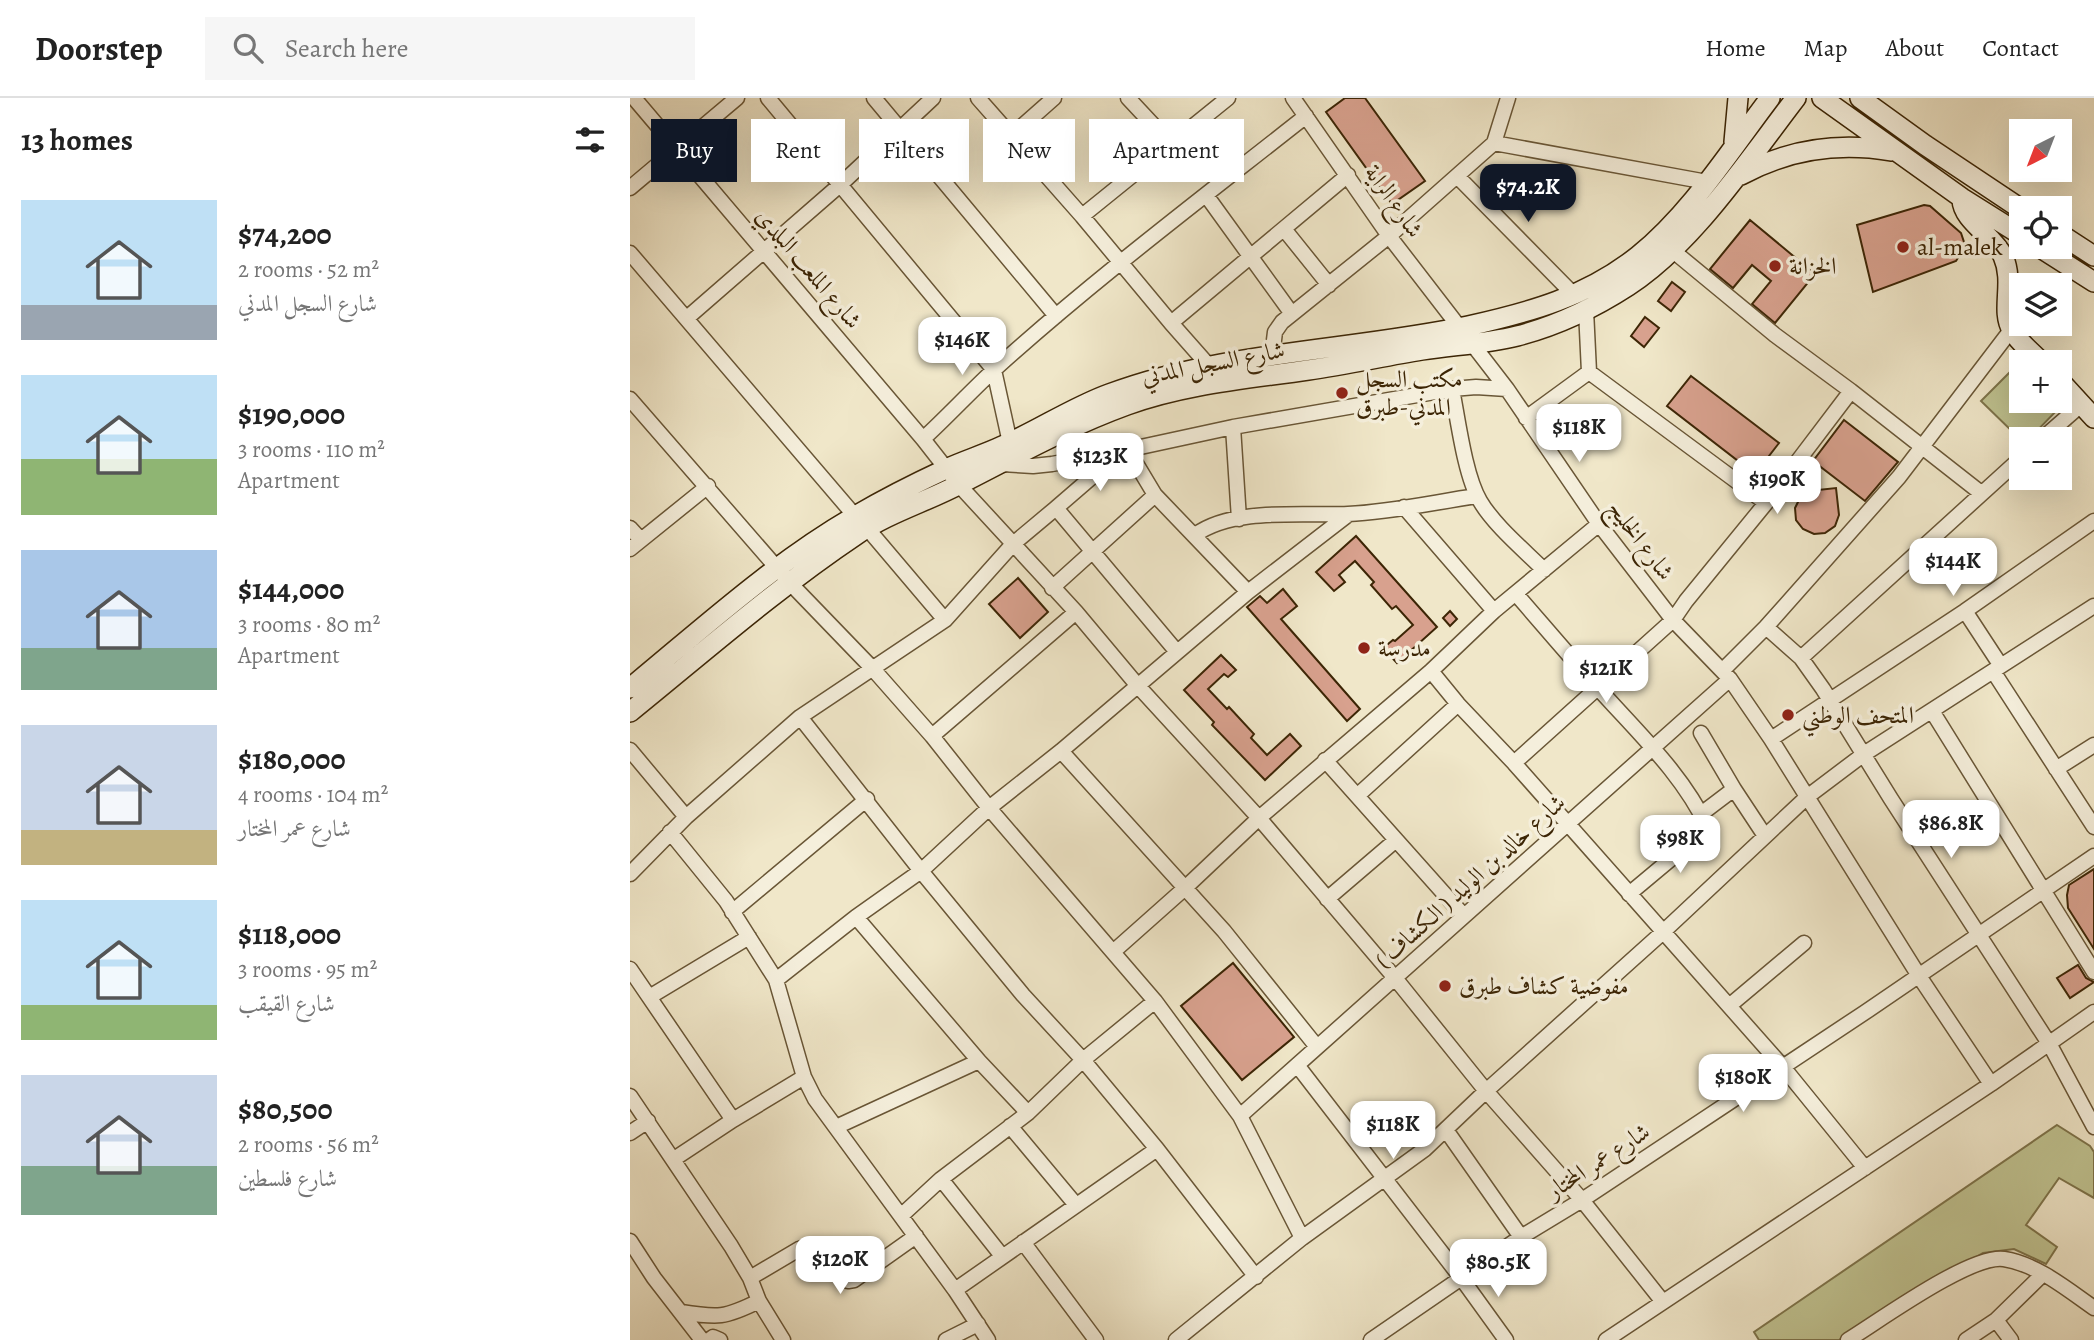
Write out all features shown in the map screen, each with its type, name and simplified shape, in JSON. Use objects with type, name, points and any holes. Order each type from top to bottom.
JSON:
[{"type":"street","name":"شارع الملعب البلدي","points":[[634,98],[652,119]]},
{"type":"street","points":[[712,119],[737,98]]},
{"type":"street","points":[[768,98],[994,370],[1010,443]]},
{"type":"street","points":[[874,98],[890,119]]},
{"type":"street","points":[[911,119],[933,98]]},
{"type":"street","points":[[978,98],[997,119]]},
{"type":"street","points":[[1031,119],[1054,98]]},
{"type":"street","points":[[1128,98],[1148,119]]},
{"type":"street","points":[[1202,119],[1228,98]]},
{"type":"street","name":"شارع الراية","points":[[1293,98],[1389,236],[1460,327]]},
{"type":"street","points":[[1272,356],[1278,327],[1389,236],[1494,143],[1508,98]]},
{"type":"street","points":[[1734,145],[1738,98]]},
{"type":"street","name":"شارع السجل المدني","points":[[861,522],[959,485],[997,463],[1124,406],[1186,387],[1515,337],[1548,326],[1637,257],[1677,218],[1770,98]]},
{"type":"street","name":"شارع السجل المدني","points":[[630,688],[784,575],[947,468],[1010,443],[1106,394],[1209,366],[1408,338],[1580,303],[1631,284],[1694,228],[1796,98]]},
{"type":"street","points":[[1822,98],[2009,228]]},
{"type":"street","points":[[1860,98],[2009,201]]},
{"type":"street","points":[[923,439],[994,370],[1056,316],[1306,117]]},
{"type":"street","points":[[1494,143],[1707,181]]},
{"type":"street","points":[[1734,178],[1785,155],[1813,149],[1860,147],[1897,152]]},
{"type":"street","points":[[687,318],[859,167]]},
{"type":"street","points":[[630,188],[651,170]]},
{"type":"street","points":[[1171,323],[1348,175]]},
{"type":"street","points":[[1457,176],[1580,303],[1589,372],[1766,503]]},
{"type":"street","name":"شارع الملعب البلدي","points":[[707,182],[959,485],[1259,818],[1395,978],[1486,1091],[1582,1200],[1663,1302]]},
{"type":"street","points":[[943,182],[1056,316]]},
{"type":"street","points":[[1052,182],[1209,366]]},
{"type":"street","points":[[1082,216],[1124,182]]},
{"type":"street","points":[[1206,195],[1292,314]]},
{"type":"street","points":[[1962,198],[1965,213],[1994,241],[2009,272],[2009,323]]},
{"type":"street","points":[[1284,229],[1329,285]]},
{"type":"street","points":[[2072,242],[2094,256]]},
{"type":"street","points":[[1672,250],[1775,335],[1981,493]]},
{"type":"street","points":[[630,253],[945,620]]},
{"type":"street","points":[[2058,259],[2094,282]]},
{"type":"street","name":"شارع الخليج","points":[[1460,327],[1507,389],[1599,524],[1673,620],[1726,675],[1771,739],[1919,976],[1991,1084]]},
{"type":"street","name":"شارع خالد بن الوليد ( الكشاف )","points":[[1240,1116],[1654,747],[1726,675],[1899,478],[2009,333]]},
{"type":"street","points":[[2017,336],[2030,350]]},
{"type":"street","points":[[1526,418],[1589,372]]},
{"type":"street","points":[[997,463],[1033,466],[1122,451],[1233,427],[1452,390],[1476,387],[1507,389]]},
{"type":"street","points":[[1452,390],[1477,496],[1544,570]]},
{"type":"street","points":[[1514,763],[1673,620],[1851,391]]},
{"type":"street","points":[[2062,427],[2088,411],[2072,394]]},
{"type":"street","points":[[630,399],[784,575],[932,736],[989,808],[1155,1002],[1240,1116],[1302,1238]]},
{"type":"street","points":[[1233,427],[1239,519]]},
{"type":"street","points":[[1122,451],[1137,466],[1155,495],[1248,592]]},
{"type":"street","points":[[630,874],[686,817],[800,716],[945,620],[1013,544],[1122,451]]},
{"type":"street","points":[[1801,658],[2009,468]]},
{"type":"street","points":[[630,528],[635,545],[708,486]]},
{"type":"street","points":[[1052,588],[1155,495]]},
{"type":"street","points":[[1195,535],[1213,523],[1239,519],[1282,514],[1349,514],[1477,496]]},
{"type":"street","points":[[1404,507],[1494,611]]},
{"type":"street","points":[[1056,508],[1177,652]]},
{"type":"street","points":[[776,979],[921,871],[989,808],[1061,751],[1248,592],[1349,514]]},
{"type":"street","points":[[1771,739],[1965,611],[2094,521]]},
{"type":"street","points":[[1113,952],[1259,818],[1431,671],[1494,611],[1599,524]]},
{"type":"street","name":"شارع السجل المدني","points":[[630,712],[784,575]]},
{"type":"street","points":[[1516,594],[1671,767],[1707,828],[1629,894]]},
{"type":"street","points":[[1176,1340],[1302,1238],[1425,1149],[1807,797],[1864,754],[2094,606]]},
{"type":"street","points":[[1965,611],[2056,769],[2094,827]]},
{"type":"street","points":[[932,736],[1076,612]]},
{"type":"street","points":[[1766,627],[1801,658],[1864,754],[2050,1045],[2094,1127]]},
{"type":"street","points":[[1431,671],[1783,1067],[1865,1168]]},
{"type":"street","points":[[1357,796],[1458,704]]},
{"type":"street","points":[[1932,711],[2094,972]]},
{"type":"street","points":[[800,716],[921,871],[1023,995],[1083,1060],[1157,1149],[1256,1277]]},
{"type":"street","points":[[1701,733],[1765,836]]},
{"type":"street","points":[[2056,769],[2094,745]]},
{"type":"street","points":[[630,750],[686,817]]},
{"type":"street","points":[[1061,751],[1224,931],[1317,1047]]},
{"type":"street","points":[[1325,760],[1464,916]]},
{"type":"street","points":[[1701,814],[1734,789]]},
{"type":"street","points":[[732,912],[867,799]]},
{"type":"street","points":[[670,832],[726,901],[776,979],[804,1077],[816,1099],[902,1215],[988,1340]]},
{"type":"street","points":[[1327,898],[1396,840]]},
{"type":"street","name":"شارع عمر المختار","points":[[1371,1340],[1521,1237],[1582,1200],[1919,976],[2094,856]]},
{"type":"street","points":[[856,918],[979,1061],[1028,1113]]},
{"type":"street","points":[[651,996],[750,937]]},
{"type":"street","points":[[1729,1006],[1804,943]]},
{"type":"street","points":[[630,969],[651,996],[733,1120]]},
{"type":"street","points":[[902,1215],[941,1180],[1028,1113],[1083,1060],[1155,1002]]},
{"type":"street","points":[[1606,1340],[2050,1045],[2094,1012]]},
{"type":"street","points":[[836,1127],[979,1061]]},
{"type":"street","points":[[1297,1065],[1506,1340]]},
{"type":"street","points":[[674,1158],[804,1077]]},
{"type":"street","points":[[630,1096],[732,1246],[759,1301],[783,1340]]},
{"type":"street","points":[[630,1133],[648,1121]]},
{"type":"street","points":[[1010,1126],[1076,1205]]},
{"type":"street","points":[[1446,1130],[1521,1237]]},
{"type":"street","points":[[955,1290],[1157,1149]]},
{"type":"street","points":[[941,1180],[1002,1256]]},
{"type":"street","points":[[750,1278],[808,1246],[821,1254],[848,1281],[855,1280],[916,1236]]},
{"type":"street","points":[[630,1241],[702,1340]]},
{"type":"street","points":[[1023,1242],[1096,1340]]},
{"type":"street","points":[[1847,1340],[1948,1278],[1982,1261],[2003,1259],[2027,1267],[2094,1308]]},
{"type":"street","points":[[1966,1340],[1996,1320],[2043,1275]]},
{"type":"street","points":[[681,1312],[716,1317],[729,1315],[759,1301]]},
{"type":"street","points":[[1996,1320],[2011,1340]]},
{"type":"street","points":[[946,1340],[978,1324]]},
{"type":"street","points":[[709,1340],[713,1337],[720,1340]]},
{"type":"green space","points":[[2009,373],[2009,413],[2054,413],[2041,427],[2009,428],[1981,401]]},
{"type":"green space","points":[[2057,1125],[2090,1146],[2094,1152],[2094,1198],[2059,1178],[2026,1225],[2057,1247],[2046,1264],[2014,1249],[1983,1253],[1839,1340],[1759,1340],[1754,1332]]},
{"type":"building","points":[[1345,98],[1365,98],[1425,181],[1392,204],[1326,112]]},
{"type":"building","points":[[1924,205],[1930,206],[1961,233],[1964,242],[1961,253],[1956,261],[1873,292],[1857,225]]},
{"type":"building","points":[[1750,220],[1815,274],[1775,323],[1752,304],[1771,281],[1752,265],[1733,288],[1710,269]]},
{"type":"building","points":[[1672,282],[1685,292],[1671,311],[1658,301]]},
{"type":"building","points":[[1645,317],[1659,328],[1644,347],[1631,336]]},
{"type":"building","points":[[1691,376],[1779,443],[1755,474],[1667,406]]},
{"type":"building","points":[[1844,420],[1898,462],[1865,501],[1813,461]]},
{"type":"building","points":[[1836,488],[1839,515],[1835,526],[1825,533],[1814,534],[1803,529],[1796,520],[1795,508],[1800,498],[1809,491]]},
{"type":"building","points":[[1356,536],[1437,627],[1397,663],[1383,648],[1413,625],[1396,606],[1392,609],[1371,585],[1374,582],[1355,561],[1339,575],[1345,582],[1334,591],[1316,572]]},
{"type":"building","points":[[1018,578],[1048,612],[1020,638],[989,604]]},
{"type":"building","points":[[1283,589],[1297,606],[1281,619],[1360,709],[1347,721],[1247,607],[1260,596],[1267,603]]},
{"type":"building","points":[[1450,611],[1457,619],[1450,626],[1443,618]]},
{"type":"building","points":[[1221,655],[1236,670],[1228,677],[1224,674],[1208,689],[1254,734],[1251,738],[1267,755],[1290,734],[1301,746],[1265,780],[1212,725],[1214,722],[1184,690]]},
{"type":"building","points":[[2094,869],[2094,949],[2068,908],[2067,895],[2069,885]]},
{"type":"building","points":[[1233,963],[1294,1037],[1242,1080],[1181,1006]]},
{"type":"building","points":[[2078,965],[2086,978],[2094,982],[2070,998],[2057,978]]},
{"type":"place","name":"al-malek","points":[[1903,247]]},
{"type":"place","name":"الخزانة","points":[[1775,266]]},
{"type":"place","name":"مكتب السجل المدني-طبرق","points":[[1342,393]]},
{"type":"place","name":"مدرسة","points":[[1364,648]]},
{"type":"place","name":"المتحف الوطني","points":[[1788,715]]},
{"type":"place","name":"مفوضية كشاف طبرق","points":[[1445,986]]}]
